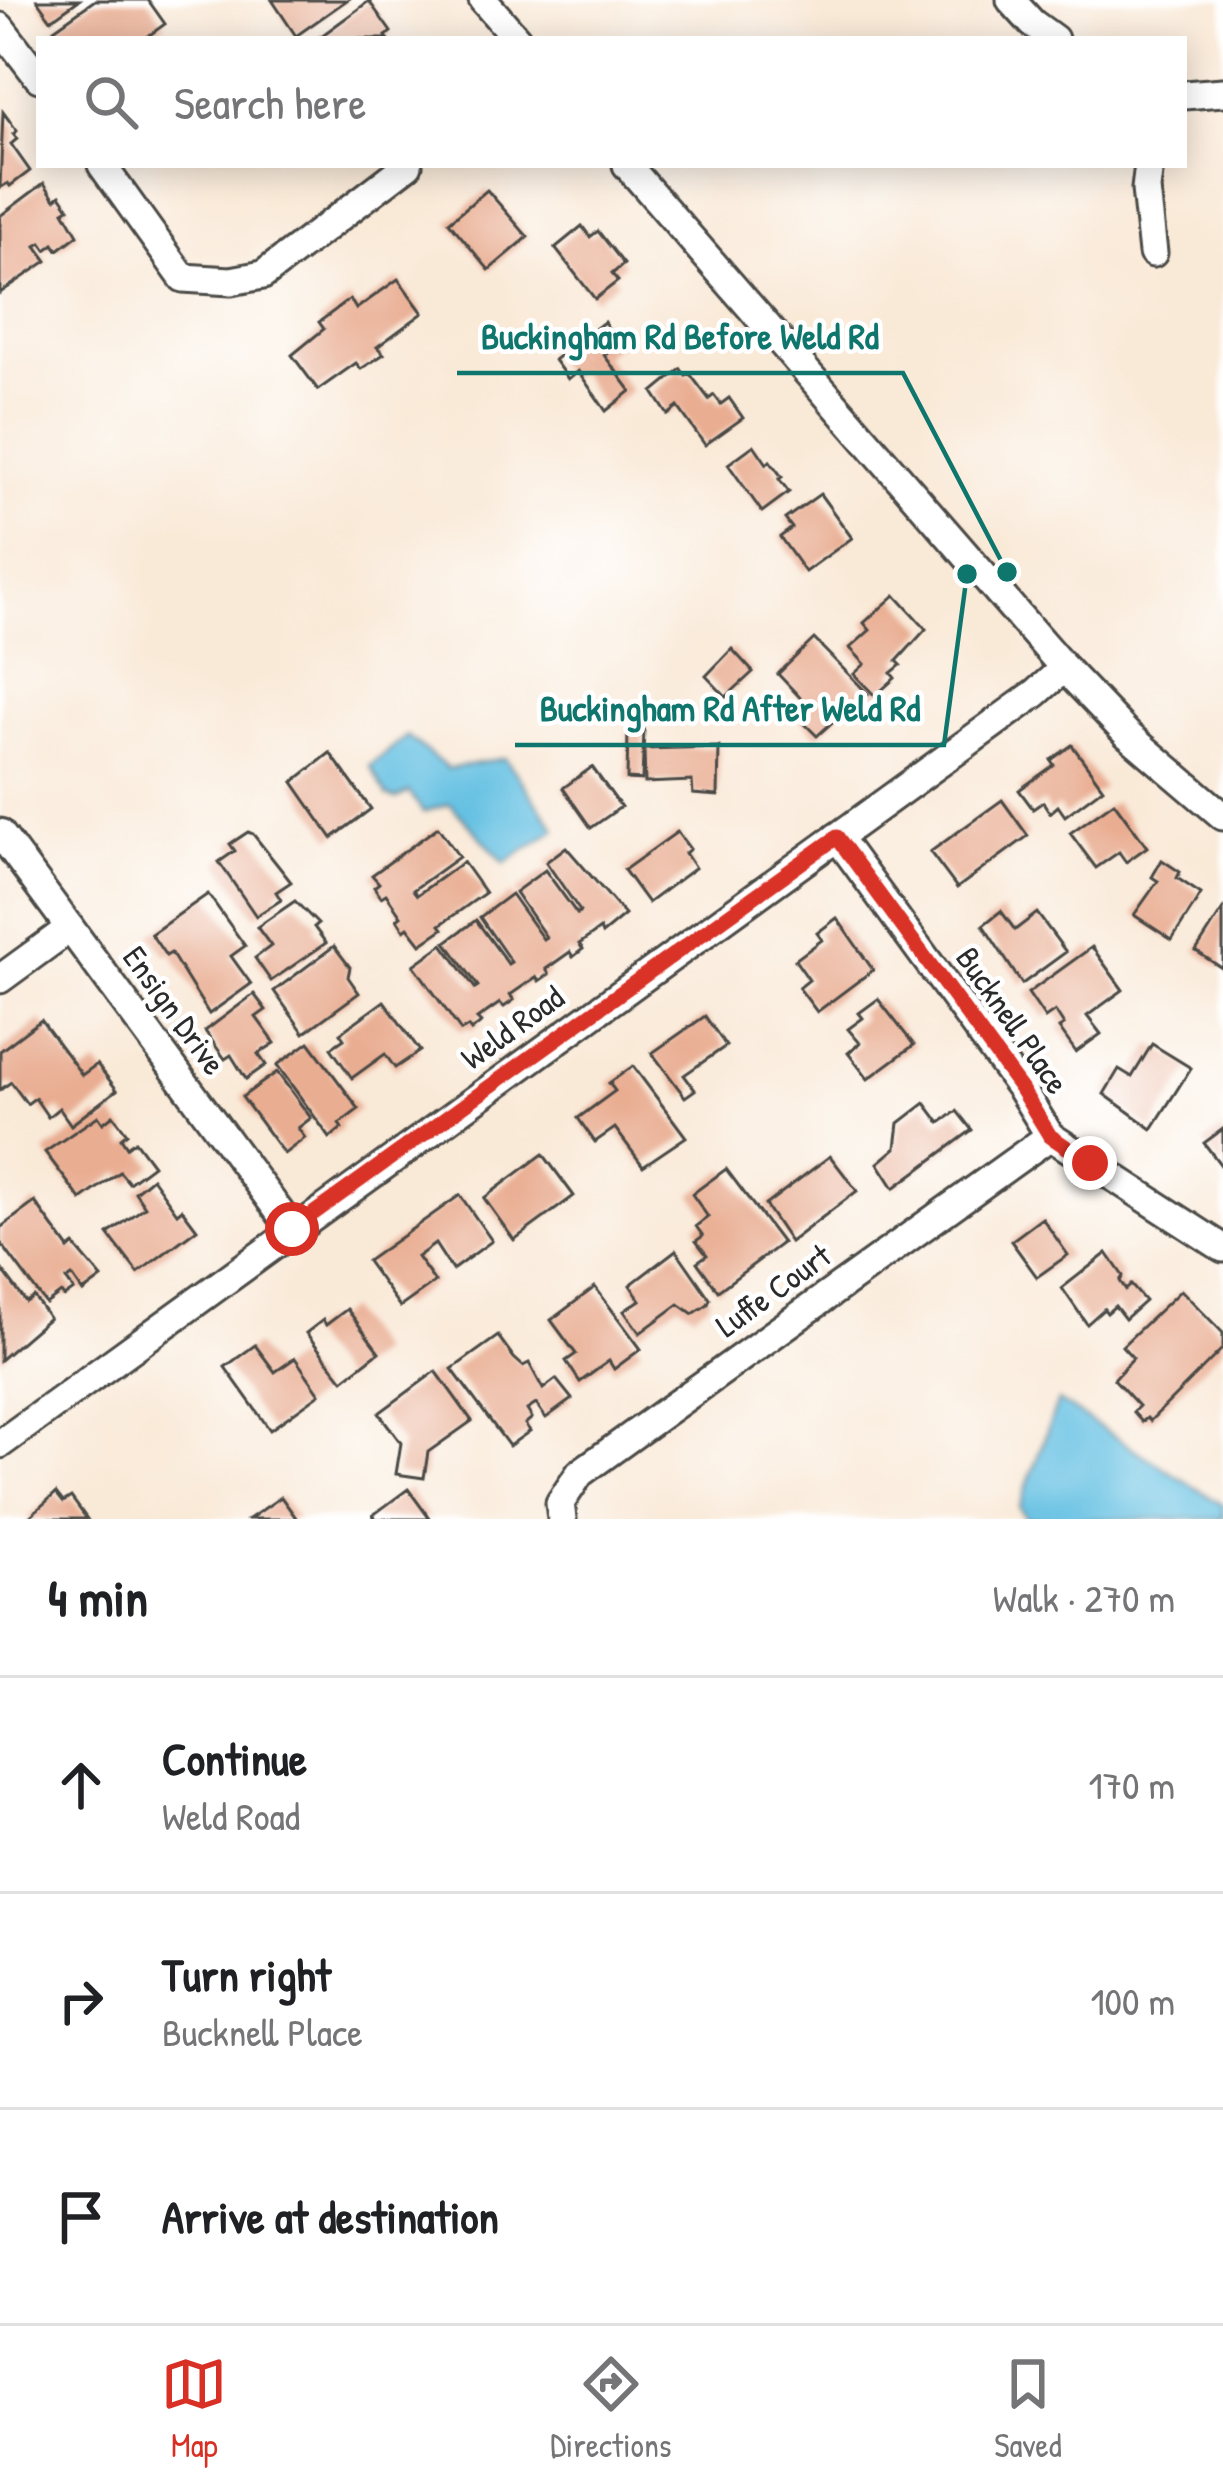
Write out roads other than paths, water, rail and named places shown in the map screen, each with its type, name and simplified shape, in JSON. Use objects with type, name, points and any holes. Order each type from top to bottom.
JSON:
[{"type":"street","points":[[483,0],[514,36]]},
{"type":"street","points":[[1011,0],[1050,36]]},
{"type":"street","points":[[0,27],[36,73]]},
{"type":"street","points":[[1187,95],[1223,92]]},
{"type":"street","points":[[104,168],[184,278],[231,281],[263,274],[404,168]]},
{"type":"street","points":[[630,168],[1064,668],[1129,735],[1223,816]]},
{"type":"street","points":[[1149,168],[1146,189],[1154,253]]},
{"type":"street","name":"Weld Road","points":[[0,1444],[1036,693],[1064,668]]},
{"type":"street","name":"Ensign Drive","points":[[0,833],[292,1229]]},
{"type":"street","name":"Bucknell Place","points":[[837,837],[1021,1089],[1050,1136],[1223,1248]]},
{"type":"street","points":[[0,979],[70,928]]},
{"type":"street","name":"Luffe Court","points":[[562,1519],[560,1503],[580,1473],[1050,1136]]},
{"type":"water","points":[[407,736],[448,769],[505,758],[556,829],[505,863],[450,804],[423,812],[409,792],[396,799],[387,796],[370,766]]},
{"type":"water","points":[[1058,1401],[1223,1505],[1223,1519],[1027,1519],[1019,1508]]},
{"type":"place","name":"Buckingham Rd Before Weld Rd","points":[[1007,572]]},
{"type":"place","name":"Buckingham Rd After Weld Rd","points":[[967,574]]}]
